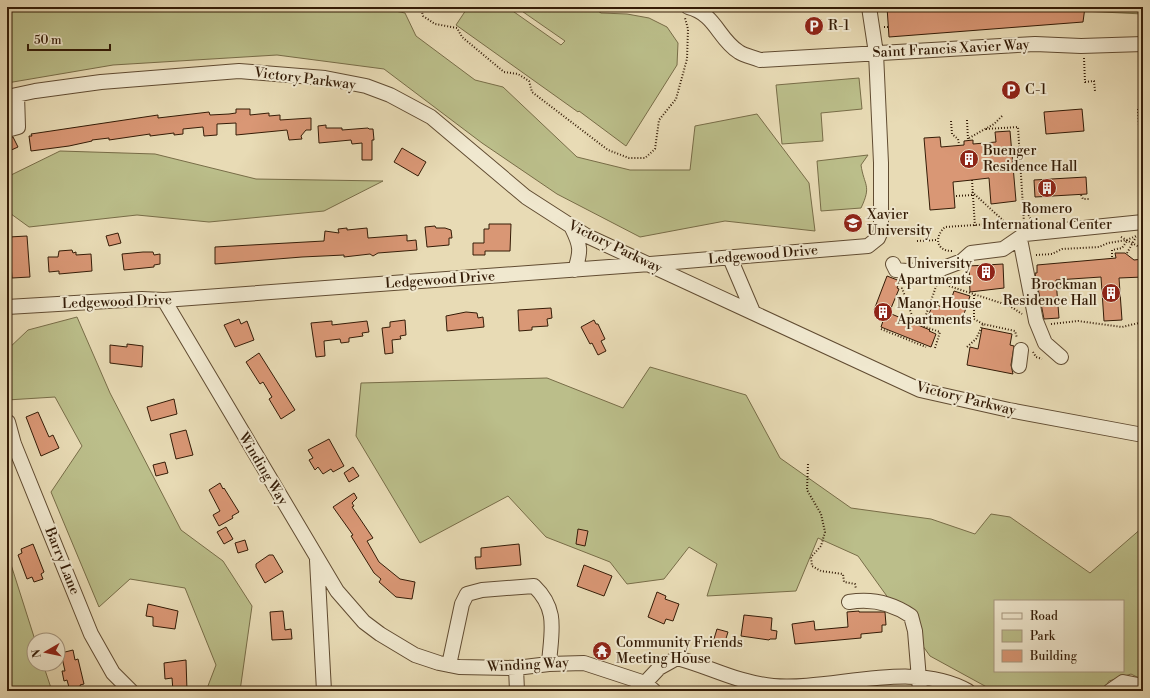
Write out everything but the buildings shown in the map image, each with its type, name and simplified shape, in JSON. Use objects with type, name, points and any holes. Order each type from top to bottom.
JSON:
[{"type":"street","points":[[869,7],[876,53]]},
{"type":"street","name":"Saint Francis Xavier Way","points":[[686,11],[698,9],[713,22],[726,39],[739,52],[760,60],[1041,44],[1081,46],[1143,44]]},
{"type":"street","name":"Ledgewood Drive","points":[[7,307],[142,299],[164,300],[575,270],[868,246],[881,231],[881,163],[876,53]]},
{"type":"street","name":"Victory Parkway","points":[[12,96],[101,82],[239,71],[325,78],[366,86],[390,95],[431,117],[526,197],[572,228],[617,251],[650,264],[920,390],[1009,410],[1143,435]]},
{"type":"street","points":[[7,130],[18,127],[12,96]]},
{"type":"street","points":[[893,264],[896,270],[906,271],[940,269],[962,261],[971,253],[1003,249],[1027,235],[1141,226]]},
{"type":"street","points":[[572,228],[579,240],[580,252],[575,270]]},
{"type":"street","points":[[1027,235],[1021,244],[1036,321],[1045,343],[1060,357]]},
{"type":"street","points":[[730,258],[753,312]]},
{"type":"street","name":"Winding Way","points":[[164,300],[337,591],[364,622],[397,646],[415,654],[459,667],[516,668],[549,664],[584,663],[649,687],[659,668],[677,658],[734,679],[774,686],[795,686],[901,677],[920,685],[950,683],[968,691]]},
{"type":"street","points":[[1019,366],[1021,350]]},
{"type":"street","name":"Barry Lane","points":[[8,422],[14,444],[91,634],[114,673],[132,691]]},
{"type":"street","points":[[317,556],[317,584],[324,691]]},
{"type":"street","points":[[450,665],[462,604],[467,594],[482,590],[534,586],[544,595],[552,611],[549,664]]},
{"type":"street","points":[[854,601],[878,602],[896,606],[910,616],[915,631],[920,685]]},
{"type":"street","points":[[516,668],[517,691]]},
{"type":"street","points":[[1110,691],[1122,682],[1143,686]]},
{"type":"path","points":[[421,7],[423,16],[435,24],[457,28],[462,37],[504,72],[518,74],[529,80],[532,92],[608,150],[629,158],[645,158],[655,149],[659,120],[676,99],[687,59],[688,29],[686,11]]},
{"type":"path","points":[[1084,53],[1085,82],[1094,81],[1095,91]]},
{"type":"path","points":[[1138,109],[1143,192]]},
{"type":"path","points":[[967,120],[969,139],[994,124],[1002,116]]},
{"type":"path","points":[[951,121],[952,134],[958,139],[959,144]]},
{"type":"path","points":[[986,129],[1018,127],[1023,206],[1027,235]]},
{"type":"path","points":[[972,180],[975,227]]},
{"type":"path","points":[[972,192],[1006,223],[1027,235]]},
{"type":"path","points":[[1081,195],[1084,199],[1090,199]]},
{"type":"path","points":[[956,196],[973,196]]},
{"type":"path","points":[[1023,206],[1032,221],[1027,235]]},
{"type":"path","points":[[971,253],[964,250],[947,251],[942,248],[937,240],[938,234],[945,228],[975,227],[1006,223]]},
{"type":"path","points":[[1127,253],[1141,226]]},
{"type":"path","points":[[1023,256],[1052,254],[1062,249],[1099,247],[1108,243],[1127,240],[1143,235]]},
{"type":"path","points":[[1120,237],[1143,249]]},
{"type":"path","points":[[917,241],[937,240]]},
{"type":"path","points":[[1112,257],[1112,250],[1122,248],[1127,240]]},
{"type":"path","points":[[905,278],[902,288],[914,321],[922,326],[940,332],[935,348]]},
{"type":"path","points":[[922,326],[938,282]]},
{"type":"path","points":[[949,286],[1010,306]]},
{"type":"path","points":[[974,295],[974,319],[983,324],[1015,331],[1021,350],[1033,352],[1036,357],[1042,359]]},
{"type":"path","points":[[1036,321],[1040,320],[1048,325],[1078,321],[1122,327],[1143,322]]},
{"type":"path","points":[[967,347],[976,339],[983,324]]},
{"type":"path","points":[[880,329],[926,347]]},
{"type":"path","points":[[808,464],[807,490],[821,514],[825,532],[821,546],[811,558],[812,566],[821,571],[843,574],[844,582],[855,584],[854,601]]},
{"type":"green space","points":[[7,7],[376,7],[405,13],[416,36],[475,80],[503,87],[577,157],[630,170],[690,170],[695,126],[757,114],[809,183],[815,231],[725,221],[640,237],[557,194],[482,143],[384,69],[277,55],[113,65],[7,83]]},
{"type":"green space","points":[[468,7],[507,7],[561,45],[565,41],[516,7],[592,7],[601,13],[627,14],[649,18],[667,27],[678,43],[677,65],[626,146],[579,111],[578,112],[456,25]]},
{"type":"green space","points":[[1000,7],[1143,7],[1143,14]]},
{"type":"green space","points":[[859,78],[862,109],[821,113],[823,141],[782,144],[776,85]]},
{"type":"green space","points":[[60,151],[155,154],[256,179],[383,181],[324,211],[209,222],[137,215],[29,227],[7,211],[7,177]]},
{"type":"green space","points":[[868,155],[861,165],[867,190],[861,208],[821,211],[817,161]]},
{"type":"green space","points":[[77,317],[110,393],[181,530],[223,561],[252,606],[240,691],[206,691],[216,665],[185,588],[130,579],[99,607],[51,492],[82,446],[55,397],[7,400],[7,350],[28,330]]},
{"type":"green space","points":[[650,367],[746,395],[780,458],[851,508],[931,519],[975,534],[991,514],[1010,517],[1090,573],[1143,527],[1143,680],[1131,674],[1109,681],[1103,691],[994,691],[930,656],[858,556],[818,538],[796,591],[707,596],[717,564],[689,547],[664,579],[627,584],[610,562],[546,537],[508,496],[420,543],[356,436],[361,383],[547,378],[623,408]]},
{"type":"green space","points":[[7,552],[32,632],[26,632],[26,672],[46,672],[52,691],[7,691]]},
{"type":"place","name":"R-1","points":[[814,26]]},
{"type":"place","name":"C-1","points":[[1011,90]]},
{"type":"place","name":"Buenger Residence Hall","points":[[969,159]]},
{"type":"place","name":"Romero International Center","points":[[1047,188]]},
{"type":"place","name":"Xavier University","points":[[853,223]]},
{"type":"place","name":"University Apartments","points":[[986,272]]},
{"type":"place","name":"Brockman Residence Hall","points":[[1111,293]]},
{"type":"place","name":"Manor House Apartments","points":[[883,312]]},
{"type":"place","name":"Community Friends Meeting House","points":[[602,651]]}]
